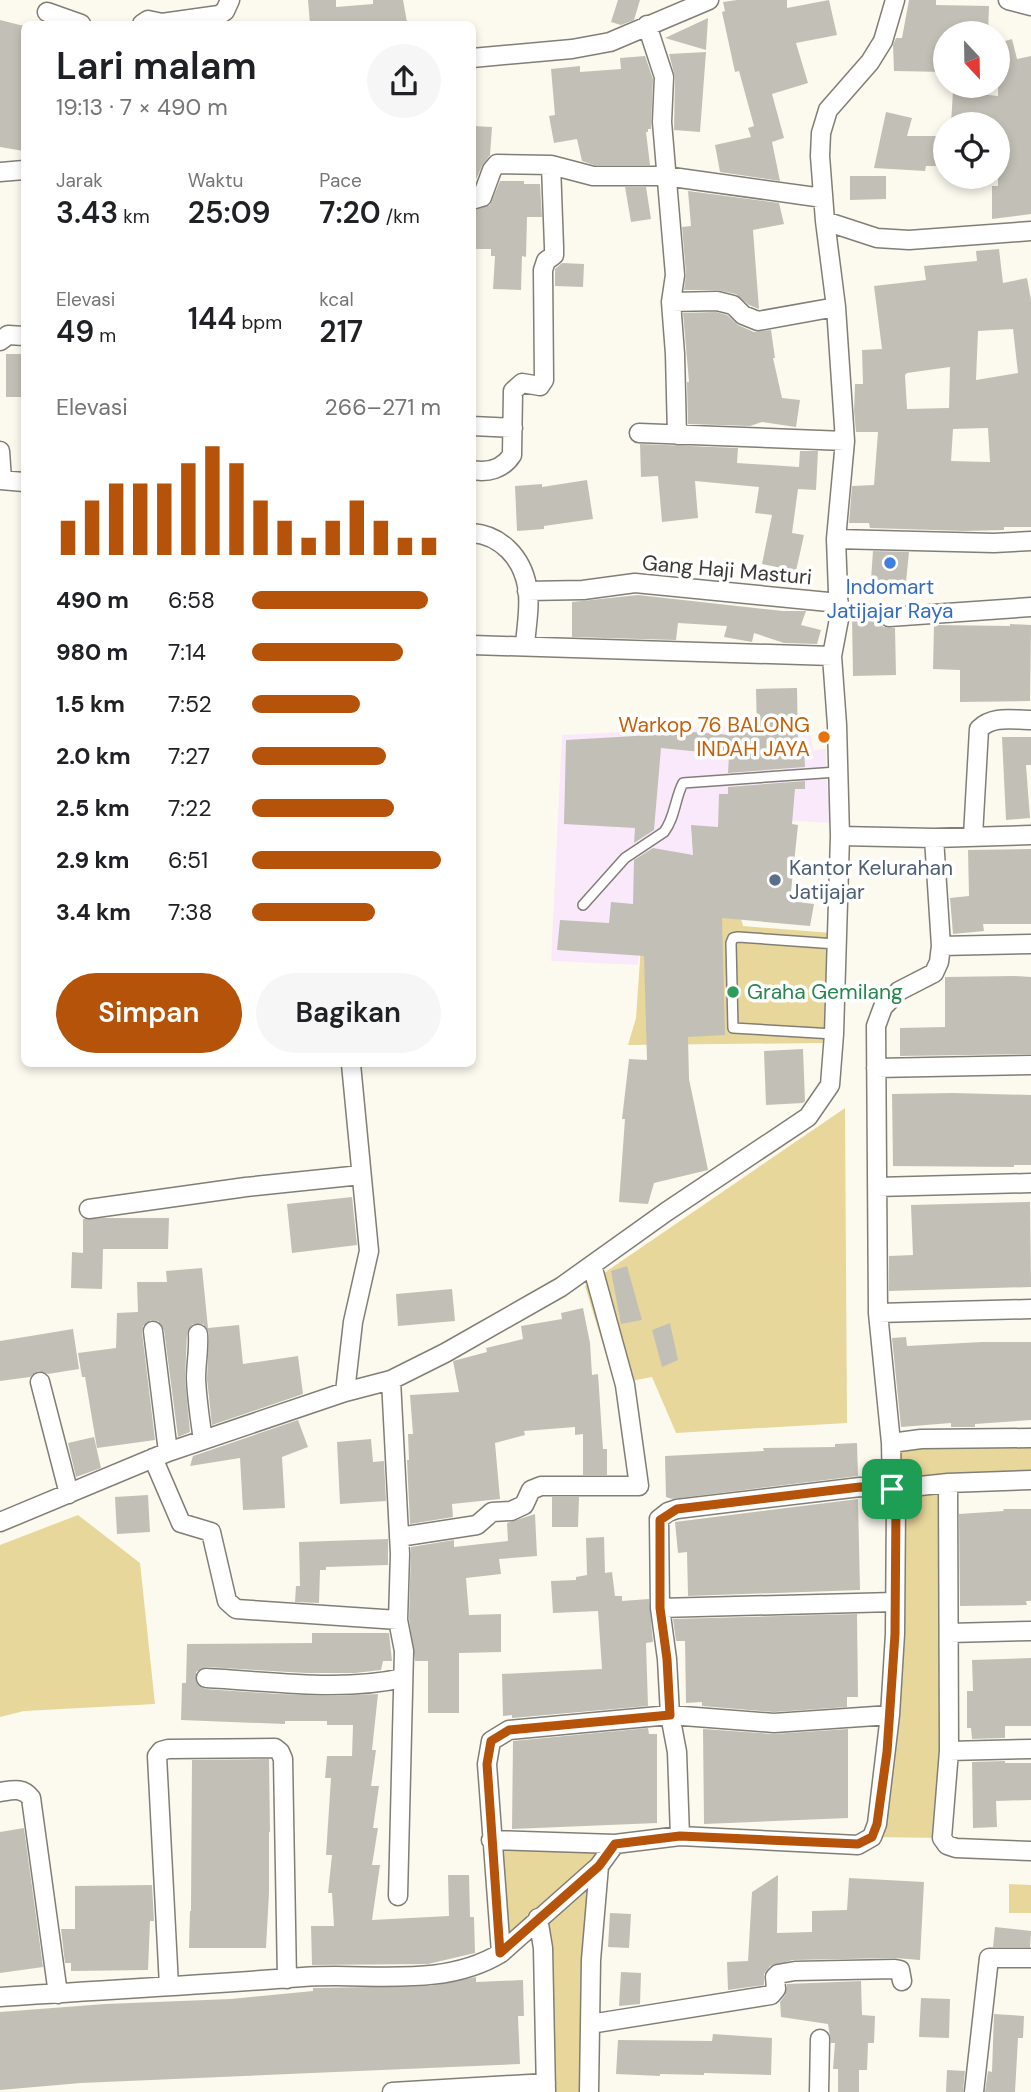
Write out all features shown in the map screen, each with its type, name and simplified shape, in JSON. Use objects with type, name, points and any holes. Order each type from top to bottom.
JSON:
[{"type":"street","points":[[176,21],[219,15],[225,11],[230,0]]},
{"type":"street","points":[[476,58],[610,42],[709,0]]},
{"type":"street","points":[[0,1522],[160,1455],[345,1392],[391,1380],[445,1353],[549,1294],[808,1117],[830,1085],[834,1034],[839,836],[837,725],[832,656],[839,619],[836,539],[845,441],[836,307],[823,198],[821,134],[828,110],[870,62],[883,41],[895,0]]},
{"type":"street","points":[[1007,0],[1031,6]]},
{"type":"street","points":[[47,12],[72,21]]},
{"type":"street","points":[[647,25],[664,77],[662,122],[675,275],[671,302],[677,435]]},
{"type":"street","points":[[476,199],[482,197],[497,164],[551,165],[593,176],[665,176],[823,198]]},
{"type":"street","points":[[476,470],[492,471],[507,463],[512,455],[513,391],[522,383],[540,386],[544,380],[543,270],[546,261],[554,254],[551,165]]},
{"type":"street","points":[[0,172],[21,170]]},
{"type":"street","points":[[825,221],[877,238],[909,240],[1031,231]]},
{"type":"street","points":[[671,302],[718,301],[733,305],[743,315],[758,321],[836,307]]},
{"type":"street","points":[[0,341],[8,335],[21,336]]},
{"type":"street","points":[[476,426],[513,428]]},
{"type":"street","points":[[639,433],[845,441]]},
{"type":"street","points":[[0,451],[1,480],[21,482]]},
{"type":"street","points":[[476,533],[500,542],[510,549],[518,561],[527,586],[525,646]]},
{"type":"street","points":[[836,539],[994,543],[1031,541]]},
{"type":"street","name":"Gang Haji Masturi","points":[[527,592],[583,590],[635,583],[839,603]]},
{"type":"street","points":[[889,617],[1031,607]]},
{"type":"street","points":[[476,645],[832,656]]},
{"type":"street","points":[[973,836],[979,729],[994,719],[1031,720]]},
{"type":"street","points":[[839,836],[934,838],[1031,835]]},
{"type":"street","points":[[491,1840],[615,1844],[680,1836],[858,1844],[872,1837],[877,1824],[890,1715],[896,1503],[892,1489],[891,1443],[878,1313],[876,1026],[883,1007],[899,991],[934,973],[939,962],[941,946],[934,838]]},
{"type":"street","points":[[941,946],[1031,944]]},
{"type":"street","points":[[876,1068],[1031,1065]]},
{"type":"street","points":[[345,1392],[354,1322],[369,1251],[351,1067]]},
{"type":"street","points":[[89,1209],[246,1187],[361,1175]]},
{"type":"street","points":[[877,1186],[1031,1183]]},
{"type":"street","points":[[399,1537],[477,1525],[492,1512],[511,1511],[524,1505],[531,1490],[541,1486],[639,1486],[625,1385],[592,1265]]},
{"type":"street","points":[[878,1313],[1031,1309]]},
{"type":"street","points":[[153,1331],[160,1455],[181,1523],[211,1532],[227,1601],[236,1609],[398,1620]]},
{"type":"street","points":[[198,1334],[200,1355],[197,1395],[202,1440]]},
{"type":"street","points":[[391,1380],[399,1537],[398,1620],[404,1651],[398,1896]]},
{"type":"street","points":[[40,1382],[69,1494]]},
{"type":"street","points":[[891,1443],[921,1439],[1031,1438]]},
{"type":"street","points":[[680,1836],[677,1752],[670,1715],[667,1659],[660,1608],[660,1520],[668,1512],[677,1509],[860,1487],[892,1489],[948,1483],[1031,1480]]},
{"type":"street","points":[[948,1483],[949,1751],[942,1838],[947,1845],[967,1849],[1031,1851]]},
{"type":"street","points":[[660,1608],[894,1602]]},
{"type":"street","points":[[949,1633],[1031,1631]]},
{"type":"street","points":[[206,1678],[347,1684],[381,1683],[403,1678]]},
{"type":"street","points":[[500,1953],[487,1764],[491,1741],[509,1730],[670,1715],[774,1723],[890,1715]]},
{"type":"street","points":[[169,1986],[157,1756],[168,1749],[275,1748],[280,1752],[283,1759],[287,1979]]},
{"type":"street","points":[[949,1751],[1031,1749]]},
{"type":"street","points":[[0,1792],[18,1789],[31,1798],[58,1994]]},
{"type":"street","points":[[0,1997],[287,1979],[457,1972],[482,1964],[500,1953],[599,1866],[615,1844]]},
{"type":"street","points":[[589,2092],[591,1960],[599,1866]]},
{"type":"street","points":[[392,2092],[546,2087],[543,1948],[538,1918]]},
{"type":"street","points":[[974,2092],[989,1958],[1031,1958]]},
{"type":"street","points":[[590,2024],[771,1995],[776,1989],[775,1977],[794,1971],[895,1969],[900,1970],[902,1981]]},
{"type":"street","points":[[818,2092],[820,2039]]},
{"type":"lane","points":[[583,905],[625,858],[668,826],[683,783],[837,772]]},
{"type":"lane","points":[[834,1034],[733,1028],[731,943],[733,938],[738,937],[836,944]]},
{"type":"shaded area","points":[[768,724],[810,727],[813,750],[826,749],[831,823],[758,819],[644,902],[638,965],[551,961],[562,735]]},
{"type":"shaded area","name":"Graha Gemilang","points":[[644,902],[737,904],[743,926],[832,933],[825,1043],[628,1045],[636,1018]]},
{"type":"shaded area","points":[[845,1108],[847,1423],[676,1433],[652,1377],[615,1384],[585,1286]]},
{"type":"shaded area","points":[[1031,1438],[1031,1480],[949,1483],[942,1838],[872,1837],[887,1752],[891,1443]]},
{"type":"shaded area","points":[[78,1515],[140,1563],[155,1704],[24,1711],[0,1717],[0,1545]]},
{"type":"shaded area","points":[[491,1840],[615,1844],[599,1866],[589,2092],[546,2092],[538,1919],[501,1953]]},
{"type":"shaded area","points":[[1009,1884],[1031,1885],[1031,1913],[1009,1913]]},
{"type":"building","points":[[308,0],[336,0],[336,7],[373,4],[373,0],[403,0],[407,21],[310,21]]},
{"type":"building","points":[[618,0],[640,0],[634,20],[621,25],[611,22]]},
{"type":"building","points":[[787,0],[787,8],[829,0],[837,35],[796,43],[808,83],[772,94],[784,138],[772,142],[780,181],[720,172],[715,145],[751,137],[748,128],[754,126],[739,71],[735,72],[722,12],[725,11],[723,2]]},
{"type":"building","points":[[909,0],[936,0],[936,5],[989,6],[988,21],[933,21],[933,72],[894,71],[893,45],[896,38],[902,38]]},
{"type":"building","points":[[708,18],[706,50],[665,38]]},
{"type":"building","points":[[0,20],[21,25],[21,150],[0,147]]},
{"type":"building","points":[[1010,40],[1017,59],[1031,56],[1031,214],[992,219],[992,189],[1010,189],[1010,112],[952,112],[953,98],[1010,98]]},
{"type":"building","points":[[706,52],[700,132],[674,130],[675,77],[669,54]]},
{"type":"building","points":[[645,56],[653,79],[651,129],[646,132],[650,165],[594,165],[582,161],[577,139],[554,143],[549,116],[555,115],[551,69],[580,66],[580,72],[621,69],[620,58]]},
{"type":"building","points":[[886,112],[912,118],[907,136],[933,136],[933,166],[926,166],[925,171],[874,168]]},
{"type":"building","points":[[476,126],[492,127],[490,155],[476,179]]},
{"type":"building","points":[[850,176],[886,176],[886,199],[850,200]]},
{"type":"building","points":[[500,181],[540,184],[542,217],[527,217],[526,257],[522,256],[521,290],[493,289],[495,256],[491,256],[491,249],[476,249],[476,210],[490,205]]},
{"type":"building","points":[[625,187],[646,187],[651,219],[631,222]]},
{"type":"building","points":[[688,191],[779,203],[784,224],[753,230],[759,309],[749,305],[736,294],[717,290],[684,290],[686,274],[682,227],[691,226]]},
{"type":"building","points":[[999,249],[1003,283],[1027,278],[1031,300],[1031,527],[964,531],[870,528],[869,523],[849,523],[852,486],[874,485],[878,432],[856,432],[854,411],[855,384],[863,384],[862,350],[882,349],[874,286],[926,280],[924,266],[977,261],[976,251]],"holes":[[[1013,329],[1018,373],[976,380],[978,331]],[[950,367],[949,408],[907,409],[907,373]],[[988,428],[990,462],[951,461],[953,429]]]},
{"type":"building","points":[[562,263],[584,264],[583,287],[555,286],[555,269]]},
{"type":"building","points":[[716,312],[727,315],[738,325],[754,332],[771,330],[773,358],[782,398],[800,400],[796,427],[762,422],[750,426],[688,424],[689,382],[683,313]]},
{"type":"building","points":[[6,354],[21,354],[21,397],[6,397]]},
{"type":"building","points":[[640,444],[738,448],[737,463],[799,467],[800,451],[818,451],[816,490],[798,489],[792,533],[804,535],[796,571],[762,564],[772,515],[755,513],[759,487],[695,481],[698,518],[662,522],[658,476],[641,477]]},
{"type":"building","points":[[587,480],[593,519],[544,526],[544,529],[517,531],[515,486],[542,484],[542,487]]},
{"type":"building","name":"Indomart Jatijajar Raya","points":[[873,551],[909,552],[906,582],[871,580]]},
{"type":"building","points":[[638,595],[783,611],[806,611],[801,625],[821,630],[817,644],[784,643],[754,633],[752,642],[724,637],[727,626],[678,623],[676,640],[572,637],[572,602]]},
{"type":"building","points":[[878,618],[883,627],[895,628],[896,675],[853,676],[852,619]]},
{"type":"building","points":[[934,625],[1031,625],[1030,701],[960,702],[960,670],[933,669]]},
{"type":"building","points":[[797,688],[798,746],[804,746],[805,767],[728,773],[729,756],[700,755],[701,752],[661,748],[654,830],[634,843],[635,828],[564,824],[566,740],[669,734],[669,730],[730,735],[730,732],[757,733],[756,689]]},
{"type":"building","points":[[1002,737],[1031,737],[1031,765],[1026,765],[1030,818],[1006,820]]},
{"type":"building","points":[[805,781],[805,789],[795,789],[792,824],[798,825],[790,901],[814,904],[810,926],[722,918],[725,1035],[688,1037],[689,1079],[708,1170],[654,1183],[648,1204],[619,1202],[625,1119],[622,1119],[629,1059],[647,1060],[644,956],[557,950],[560,920],[609,923],[611,902],[633,904],[634,860],[653,848],[693,855],[691,825],[718,827],[719,794],[728,794],[728,787]]},
{"type":"building","points":[[1031,849],[1031,924],[983,924],[984,931],[953,934],[950,898],[969,896],[968,850]]},
{"type":"building","points":[[945,977],[1031,977],[1031,1054],[900,1056],[900,1028],[945,1027]]},
{"type":"building","points":[[803,1049],[805,1101],[766,1105],[764,1051]]},
{"type":"building","points":[[892,1094],[1031,1095],[1031,1165],[893,1166]]},
{"type":"building","points":[[352,1197],[357,1245],[292,1253],[287,1204]]},
{"type":"building","points":[[1030,1202],[1031,1287],[889,1291],[889,1256],[913,1255],[911,1205]]},
{"type":"building","points":[[169,1218],[168,1249],[103,1249],[102,1289],[71,1288],[72,1252],[83,1253],[83,1219]]},
{"type":"building","points":[[627,1266],[642,1320],[621,1324],[611,1271]]},
{"type":"building","points":[[202,1268],[208,1328],[239,1325],[243,1364],[298,1356],[303,1394],[212,1425],[207,1379],[209,1333],[203,1324],[193,1324],[187,1334],[185,1379],[190,1432],[178,1437],[164,1330],[158,1321],[151,1320],[143,1326],[142,1332],[155,1440],[97,1448],[85,1377],[82,1377],[78,1353],[116,1348],[117,1313],[138,1312],[137,1282],[167,1282],[166,1271]]},
{"type":"building","points":[[452,1289],[455,1321],[398,1326],[396,1294]]},
{"type":"building","points":[[583,1308],[590,1343],[592,1375],[598,1374],[603,1449],[607,1449],[607,1475],[583,1475],[583,1434],[575,1435],[575,1427],[524,1431],[525,1435],[495,1443],[500,1499],[452,1504],[453,1517],[410,1524],[407,1460],[408,1434],[413,1434],[410,1395],[459,1392],[453,1361],[487,1352],[486,1348],[523,1339],[521,1326],[562,1319],[561,1313]]},
{"type":"building","points":[[670,1323],[678,1360],[662,1367],[652,1330]]},
{"type":"building","points":[[73,1329],[79,1369],[48,1374],[38,1371],[30,1377],[0,1381],[0,1341]]},
{"type":"building","points":[[906,1337],[907,1346],[1031,1342],[1031,1420],[975,1424],[975,1427],[951,1427],[951,1423],[901,1427],[892,1338]]},
{"type":"building","points":[[298,1420],[308,1447],[282,1457],[285,1508],[243,1510],[240,1458],[190,1466],[193,1456]]},
{"type":"building","points":[[94,1437],[101,1468],[76,1477],[68,1443]]},
{"type":"building","points":[[371,1439],[373,1462],[384,1461],[386,1501],[340,1504],[337,1442]]},
{"type":"building","points":[[857,1443],[858,1476],[672,1499],[666,1497],[665,1456],[764,1451],[763,1448],[835,1447],[835,1444]]},
{"type":"building","points":[[148,1495],[150,1532],[117,1534],[115,1497]]},
{"type":"building","points":[[552,1497],[579,1497],[578,1527],[552,1527]]},
{"type":"building","points":[[858,1499],[860,1590],[688,1596],[687,1552],[678,1553],[675,1522]]},
{"type":"building","points":[[1003,1509],[1031,1509],[1031,1601],[1026,1601],[1027,1605],[960,1606],[959,1514],[1004,1511]]},
{"type":"building","points":[[535,1514],[537,1556],[499,1559],[501,1574],[466,1578],[469,1615],[501,1614],[501,1652],[459,1653],[459,1713],[428,1713],[428,1661],[415,1661],[409,1619],[411,1547],[454,1540],[454,1547],[508,1541],[507,1523]]},
{"type":"building","points":[[604,1537],[605,1573],[612,1572],[615,1596],[622,1596],[622,1601],[649,1599],[653,1642],[646,1643],[648,1706],[512,1718],[512,1715],[503,1716],[502,1674],[602,1669],[598,1611],[553,1613],[551,1581],[576,1580],[576,1577],[587,1575],[586,1538]]},
{"type":"building","points":[[388,1539],[388,1565],[326,1567],[326,1570],[320,1570],[319,1603],[295,1602],[296,1586],[300,1586],[299,1542]]},
{"type":"building","points":[[857,1614],[858,1697],[847,1697],[847,1707],[774,1712],[702,1706],[702,1702],[686,1703],[685,1641],[676,1641],[673,1619]]},
{"type":"building","points":[[312,1633],[389,1633],[392,1661],[383,1661],[381,1670],[355,1673],[206,1667],[196,1672],[196,1682],[205,1689],[279,1694],[378,1694],[372,1750],[376,1750],[371,1786],[379,1786],[373,1828],[378,1828],[372,1865],[380,1865],[372,1920],[449,1916],[448,1875],[469,1875],[470,1917],[474,1917],[475,1953],[428,1964],[312,1965],[311,1926],[334,1926],[332,1893],[328,1893],[332,1855],[326,1855],[331,1778],[325,1778],[327,1756],[352,1756],[353,1725],[327,1725],[327,1721],[285,1721],[285,1724],[181,1720],[187,1644],[312,1643]]},
{"type":"building","points":[[1031,1658],[1031,1726],[1005,1726],[1005,1738],[972,1739],[971,1728],[967,1728],[967,1691],[973,1691],[972,1660]]},
{"type":"building","points":[[648,1728],[649,1734],[657,1734],[657,1823],[512,1829],[513,1741]]},
{"type":"building","points":[[703,1729],[773,1734],[848,1729],[848,1818],[704,1824]]},
{"type":"building","points":[[269,1759],[270,1832],[266,1948],[189,1948],[192,1760]]},
{"type":"building","points":[[972,1762],[1031,1763],[1031,1800],[996,1801],[997,1827],[973,1828]]},
{"type":"building","points":[[24,1828],[43,1967],[0,1973],[0,1832]]},
{"type":"building","points":[[778,1875],[777,1933],[812,1932],[812,1911],[847,1910],[849,1878],[924,1882],[920,1960],[793,1960],[770,1966],[764,1974],[764,1985],[728,1990],[727,1962],[748,1961],[752,1892]]},
{"type":"building","points":[[152,1885],[154,1921],[150,1921],[148,1970],[71,1971],[71,1963],[65,1963],[61,1929],[75,1929],[75,1886]]},
{"type":"building","points":[[610,1913],[631,1914],[629,1948],[608,1947]]},
{"type":"building","points":[[995,1927],[1031,1931],[1030,1947],[993,1947]]},
{"type":"building","points":[[621,1972],[641,1973],[640,2004],[619,2006]]},
{"type":"building","points":[[476,1977],[476,1982],[523,1980],[524,2016],[518,2016],[520,2064],[81,2083],[0,2090],[0,2012],[231,1999],[313,1991],[313,1988],[430,1986]]},
{"type":"building","points":[[861,1981],[862,2015],[875,2016],[874,2043],[868,2043],[867,2070],[859,2070],[859,2092],[838,2092],[838,2069],[833,2069],[835,2043],[831,2043],[828,2024],[781,2017],[780,2002],[785,1995],[787,1984]]},
{"type":"building","points":[[921,1998],[950,1999],[949,2038],[919,2037]]},
{"type":"building","points":[[994,2014],[1024,2016],[1023,2038],[1018,2038],[1015,2092],[985,2092],[988,2071],[992,2072]]},
{"type":"building","points":[[713,2034],[772,2038],[771,2075],[616,2074],[618,2040],[712,2041]]},
{"type":"building","points":[[947,2070],[965,2071],[963,2092],[946,2092]]},
{"type":"place","name":"Indomart Jatijajar Raya","points":[[890,563]]},
{"type":"place","name":"Warkop 76 BALONG INDAH JAYA","points":[[824,737]]},
{"type":"place","name":"Kantor Kelurahan Jatijajar","points":[[775,880]]},
{"type":"place","name":"Graha Gemilang","points":[[733,992]]},
{"type":"route","points":[[860,1487],[892,1489],[896,1503],[895,1634],[887,1752],[877,1824],[872,1837],[858,1844],[680,1836],[615,1844],[599,1866],[500,1953],[487,1764],[491,1741],[509,1730],[670,1715],[667,1659],[660,1608],[660,1520],[668,1512],[677,1509],[860,1487]]}]
